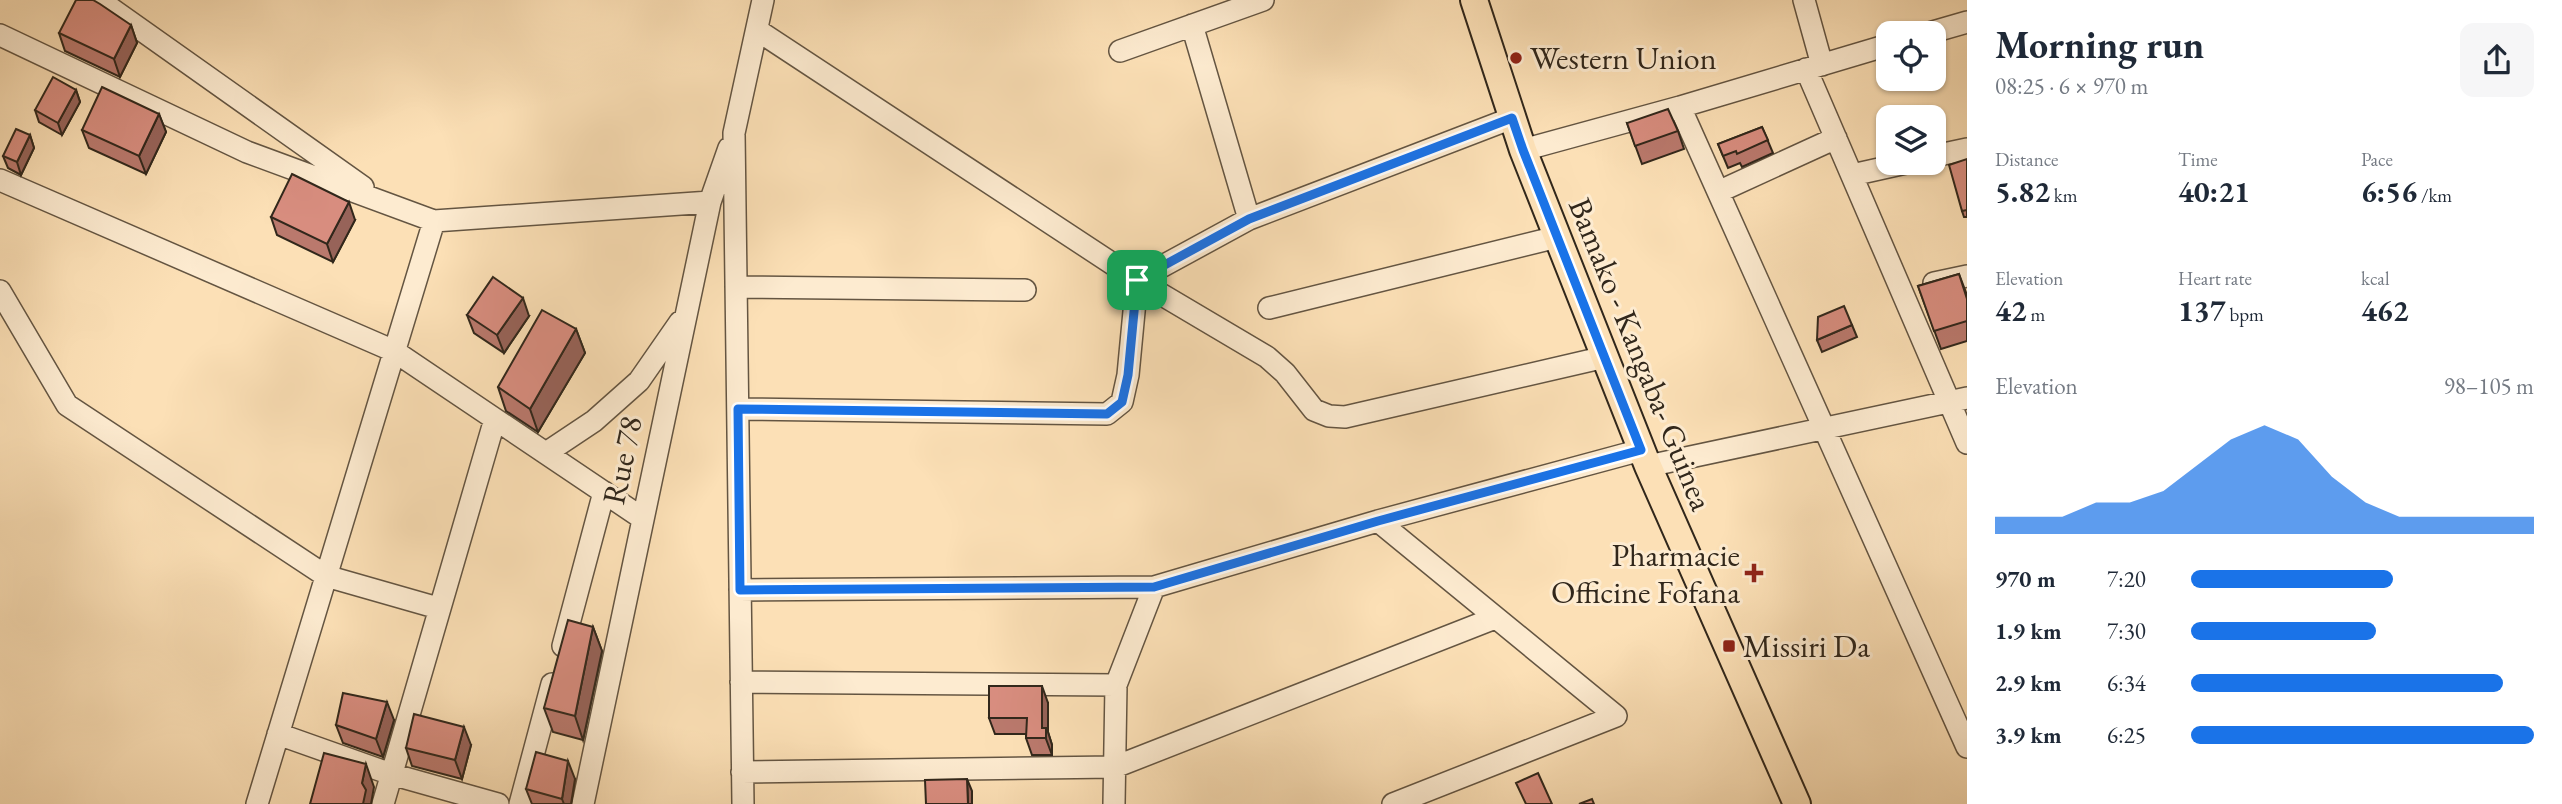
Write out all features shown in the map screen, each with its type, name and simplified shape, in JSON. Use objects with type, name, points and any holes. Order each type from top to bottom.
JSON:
[{"type":"main road","name":"Bamako - Kangaba- Guinea","points":[[1474,0],[1523,150],[1644,458],[1797,804]]},
{"type":"street","points":[[99,0],[388,204]]},
{"type":"street","points":[[743,804],[734,133],[763,0]]},
{"type":"street","points":[[1120,51],[1263,0]]},
{"type":"street","points":[[1804,0],[1814,67],[1836,138],[1901,290],[1958,400],[1967,443]]},
{"type":"street","points":[[1946,28],[1967,22]]},
{"type":"street","points":[[1192,25],[1249,219]]},
{"type":"street","points":[[757,30],[1137,280],[1268,357],[1286,373],[1314,410],[1329,416],[1345,417],[1605,357]]},
{"type":"street","points":[[0,35],[247,152],[434,221],[710,202]]},
{"type":"street","points":[[1523,150],[1876,49]]},
{"type":"street","points":[[1680,107],[1967,747]]},
{"type":"street","points":[[1137,280],[1249,219],[1512,118]]},
{"type":"street","name":"Rue 78","points":[[583,804],[710,202],[734,133]]},
{"type":"street","points":[[1718,192],[1836,138]]},
{"type":"street","points":[[1946,153],[1967,149]]},
{"type":"street","points":[[1852,175],[1876,170]]},
{"type":"street","points":[[0,180],[394,351],[642,518]]},
{"type":"street","points":[[257,804],[434,221]]},
{"type":"street","points":[[1269,308],[1557,237]]},
{"type":"street","points":[[1901,290],[1967,276]]},
{"type":"street","points":[[738,409],[1107,414],[1122,402],[1128,375],[1137,280]]},
{"type":"street","points":[[736,287],[1026,290]]},
{"type":"street","points":[[0,291],[67,405],[326,576],[438,608]]},
{"type":"street","points":[[546,453],[594,421],[639,381],[685,314]]},
{"type":"street","points":[[740,590],[1154,587],[1378,521],[1644,458],[1824,428],[1958,400]]},
{"type":"street","points":[[383,804],[495,419]]},
{"type":"street","points":[[520,804],[604,492]]},
{"type":"street","points":[[1378,521],[1616,716],[1393,804]]},
{"type":"street","points":[[1114,804],[1116,685],[1154,587]]},
{"type":"street","points":[[742,772],[1115,767],[1495,618]]},
{"type":"street","points":[[741,682],[1116,685]]},
{"type":"street","points":[[278,734],[391,774],[498,804]]},
{"type":"building","points":[[76,0],[93,0],[131,25],[114,59],[59,33]]},
{"type":"building","points":[[53,77],[76,90],[58,123],[35,110]]},
{"type":"building","points":[[102,87],[159,114],[139,156],[82,130]]},
{"type":"building","points":[[1668,109],[1678,131],[1635,146],[1627,123]]},
{"type":"building","points":[[1762,127],[1768,140],[1737,154],[1736,151],[1723,156],[1718,144]]},
{"type":"building","points":[[16,129],[30,135],[17,162],[3,156]]},
{"type":"building","points":[[1967,159],[1967,210],[1962,211],[1949,165]]},
{"type":"building","points":[[292,174],[349,202],[327,244],[271,217]]},
{"type":"building","points":[[1959,274],[1967,299],[1967,321],[1934,331],[1918,286]]},
{"type":"building","points":[[493,277],[523,298],[497,335],[467,315]]},
{"type":"building","points":[[1844,306],[1852,325],[1817,340],[1818,317]]},
{"type":"building","points":[[542,310],[576,329],[530,409],[498,387]]},
{"type":"building","points":[[568,620],[593,627],[575,716],[544,708]]},
{"type":"building","points":[[989,686],[1042,686],[1042,728],[1046,728],[1046,738],[1026,738],[1027,718],[989,718]]},
{"type":"building","points":[[343,693],[387,702],[376,739],[336,725]]},
{"type":"building","points":[[414,714],[464,727],[455,760],[406,748]]},
{"type":"building","points":[[536,752],[568,761],[562,799],[526,789]]},
{"type":"building","points":[[324,753],[366,764],[362,783],[366,790],[363,804],[310,804]]},
{"type":"building","points":[[1538,773],[1552,804],[1526,804],[1516,783]]},
{"type":"building","points":[[967,779],[968,804],[926,804],[925,780]]},
{"type":"building","points":[[1592,799],[1594,804],[1579,804]]},
{"type":"place","name":"Western Union","points":[[1516,58]]},
{"type":"place","name":"Pharmacie Officine Fofana","points":[[1754,573]]},
{"type":"place","name":"Missiri Da","points":[[1729,646]]},
{"type":"route","points":[[1512,118],[1641,450],[1378,521],[1154,587],[740,590],[738,409],[1107,414],[1122,402],[1128,375],[1137,280],[1249,219],[1512,118]]}]
